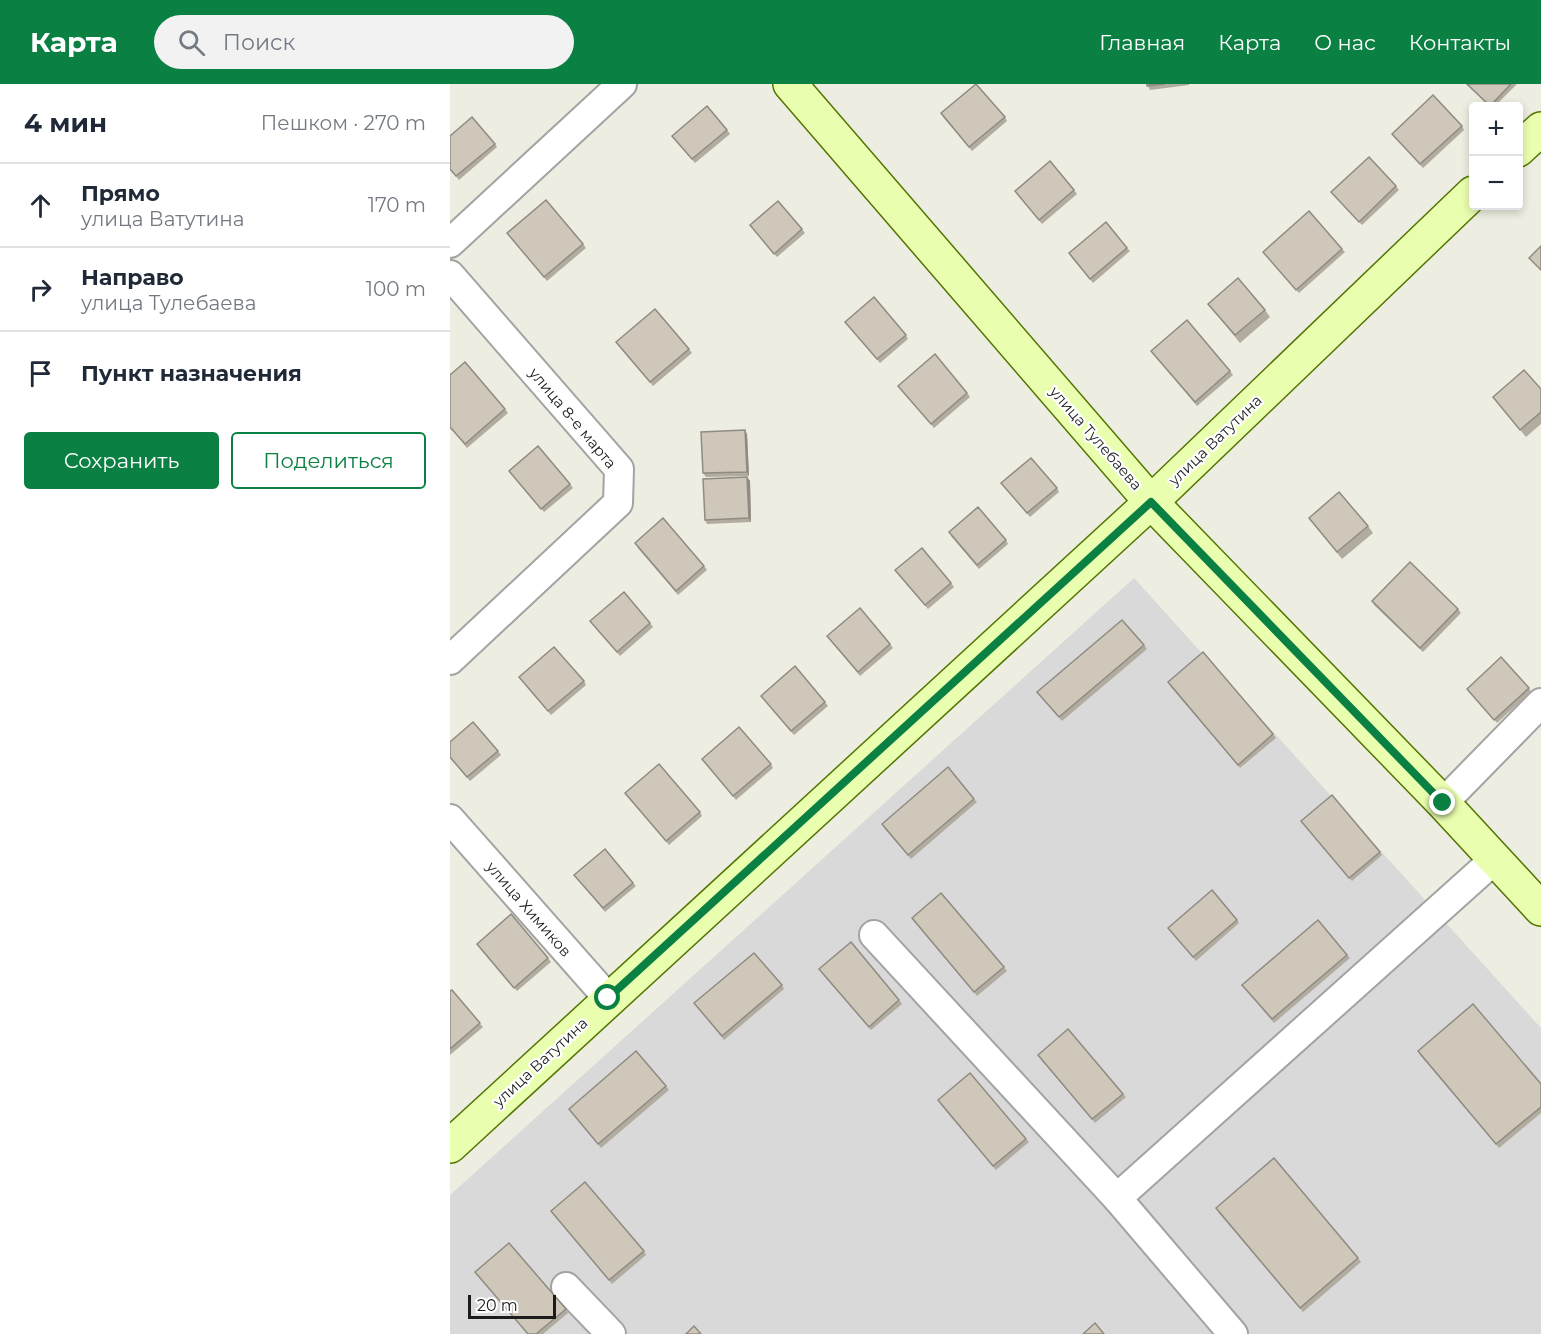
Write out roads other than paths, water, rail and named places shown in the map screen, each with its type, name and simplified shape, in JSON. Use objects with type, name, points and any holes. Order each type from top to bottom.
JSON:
[{"type":"street","points":[[450,243],[622,84]]},
{"type":"street","name":"улица Тулебаева","points":[[790,84],[1151,502],[1443,803],[1541,909]]},
{"type":"street","points":[[1523,145],[1541,129]]},
{"type":"street","name":"улица Ватутина","points":[[450,1146],[608,998],[1151,502],[1469,198]]},
{"type":"street","name":"улица 8-е марта","points":[[450,275],[618,469],[618,503],[450,660]]},
{"type":"street","points":[[1443,803],[1541,703]]},
{"type":"street","name":"улица Химиков","points":[[450,819],[608,998]]},
{"type":"street","points":[[1117,1198],[1495,859]]},
{"type":"street","points":[[874,935],[1117,1198],[1227,1332]]},
{"type":"street","points":[[566,1287],[611,1334]]}]
